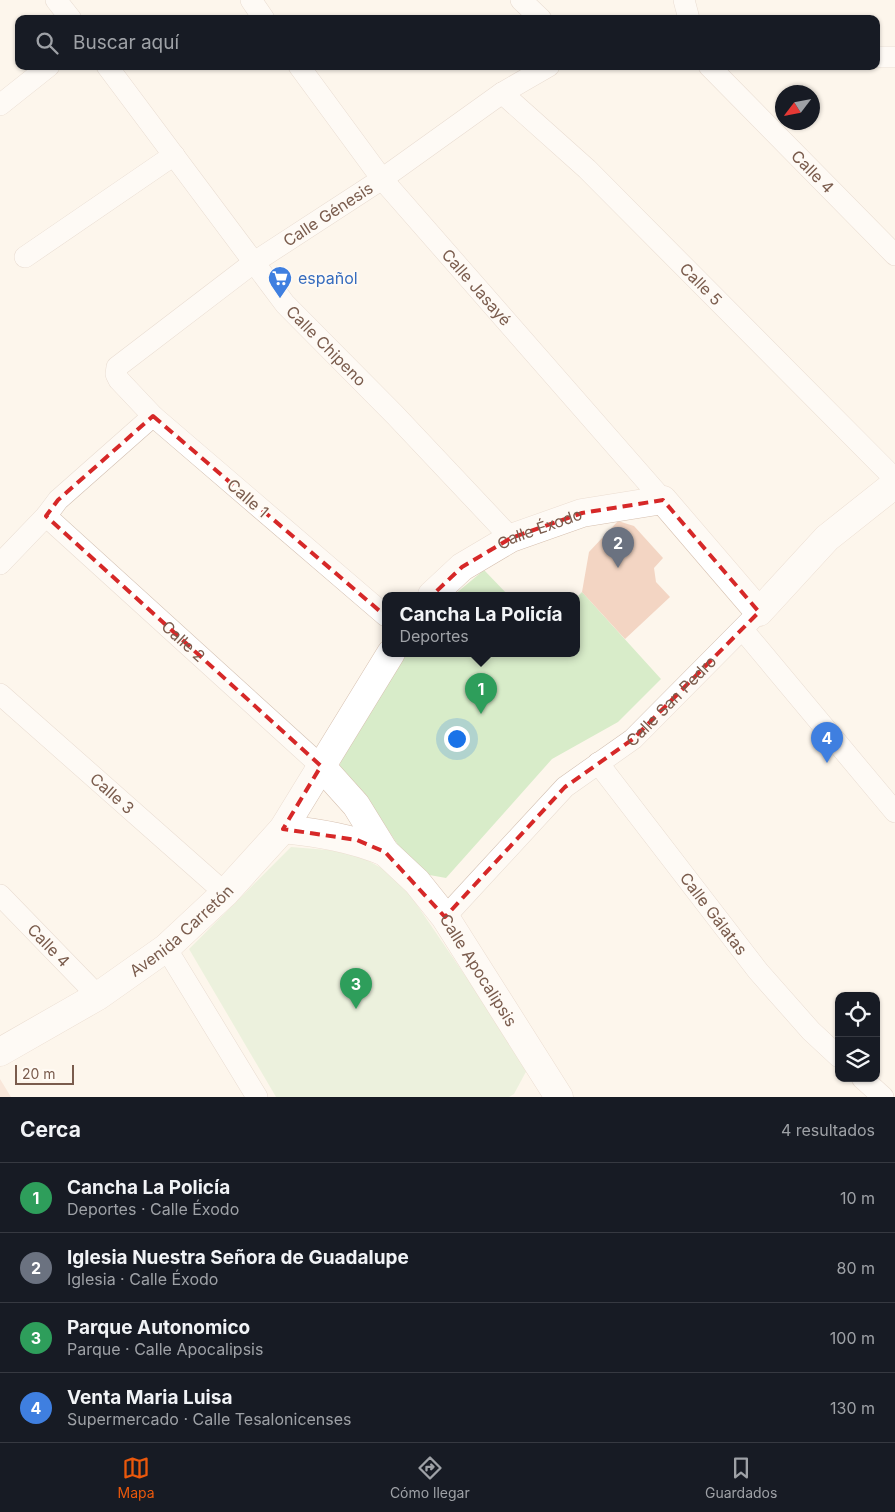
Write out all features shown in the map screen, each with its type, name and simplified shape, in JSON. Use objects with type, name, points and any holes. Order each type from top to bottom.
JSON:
[{"type":"street","points":[[56,0],[67,15]]},
{"type":"street","points":[[251,0],[261,15]]},
{"type":"street","points":[[521,0],[538,15]]},
{"type":"street","points":[[684,0],[688,15]]},
{"type":"street","points":[[880,57],[895,57]]},
{"type":"street","points":[[0,105],[44,70]]},
{"type":"street","name":"Calle Chipeno","points":[[110,70],[285,304],[395,415],[511,538]]},
{"type":"street","name":"Calle Jasayé","points":[[302,70],[382,179],[663,500]]},
{"type":"street","name":"Calle Génesis","points":[[116,374],[117,368],[253,263],[382,179],[502,93],[542,70]]},
{"type":"street","name":"Calle 4","points":[[713,70],[895,254]]},
{"type":"street","name":"Calle 5","points":[[502,93],[587,169],[895,479]]},
{"type":"street","points":[[25,257],[174,155]]},
{"type":"street","name":"Calle 1","points":[[116,374],[119,380],[153,416],[382,613]]},
{"type":"street","points":[[0,564],[46,516],[58,500],[153,416]]},
{"type":"street","name":"Calle San Pedro","points":[[445,917],[565,787],[633,739],[751,621],[827,538],[895,484]]},
{"type":"street","points":[[663,500],[751,621],[895,812]]},
{"type":"street","name":"Calle Éxodo","points":[[435,592],[462,567],[511,538],[582,513],[663,500]]},
{"type":"street","name":"Calle 2","points":[[46,516],[321,766]]},
{"type":"street","points":[[321,766],[389,657]]},
{"type":"street","name":"Calle 3","points":[[0,694],[225,893]]},
{"type":"street","name":"Calle Gálatas","points":[[598,763],[758,971],[811,1031],[835,1053]]},
{"type":"street","name":"Avenida Carretón","points":[[0,1052],[98,996],[166,948],[225,893],[283,829],[321,766]]},
{"type":"street","name":"Calle Apocalipsis","points":[[321,766],[356,805],[385,852],[417,882],[445,917],[559,1097]]},
{"type":"street","name":"Calle Apocalipsis","points":[[283,829],[357,840],[385,852]]},
{"type":"street","name":"Calle 4","points":[[0,895],[98,996]]},
{"type":"street","points":[[166,948],[257,1097]]},
{"type":"street","points":[[866,1082],[882,1097]]},
{"type":"highlighted area","points":[[153,416],[404,632],[424,603],[462,567],[511,538],[582,513],[663,500],[759,612],[633,739],[565,787],[445,917],[385,852],[357,840],[283,829],[321,766],[46,516],[58,500]]},
{"type":"green space","points":[[484,570],[505,592],[458,592]]},
{"type":"green space","points":[[582,592],[661,679],[618,722],[552,759],[446,878],[424,874],[409,862],[370,802],[339,769],[345,742],[403,657],[580,657],[580,594]]},
{"type":"green space","points":[[291,847],[352,852],[398,877],[528,1068],[514,1094],[509,1097],[276,1097],[189,949]]},
{"type":"building","points":[[618,521],[634,526],[663,558],[654,568],[656,582],[670,597],[625,639],[582,592],[589,552]]},
{"type":"building","points":[[0,1079],[11,1097],[0,1097]]},
{"type":"place","name":"español","points":[[280,299]]},
{"type":"place","name":"Iglesia Nuestra Señora de Guadalupe","points":[[618,568]]},
{"type":"place","name":"Cancha La Policía","points":[[481,714]]},
{"type":"place","name":"Venta Maria Luisa","points":[[827,763]]},
{"type":"place","name":"Parque Autonomico","points":[[356,1009]]}]
